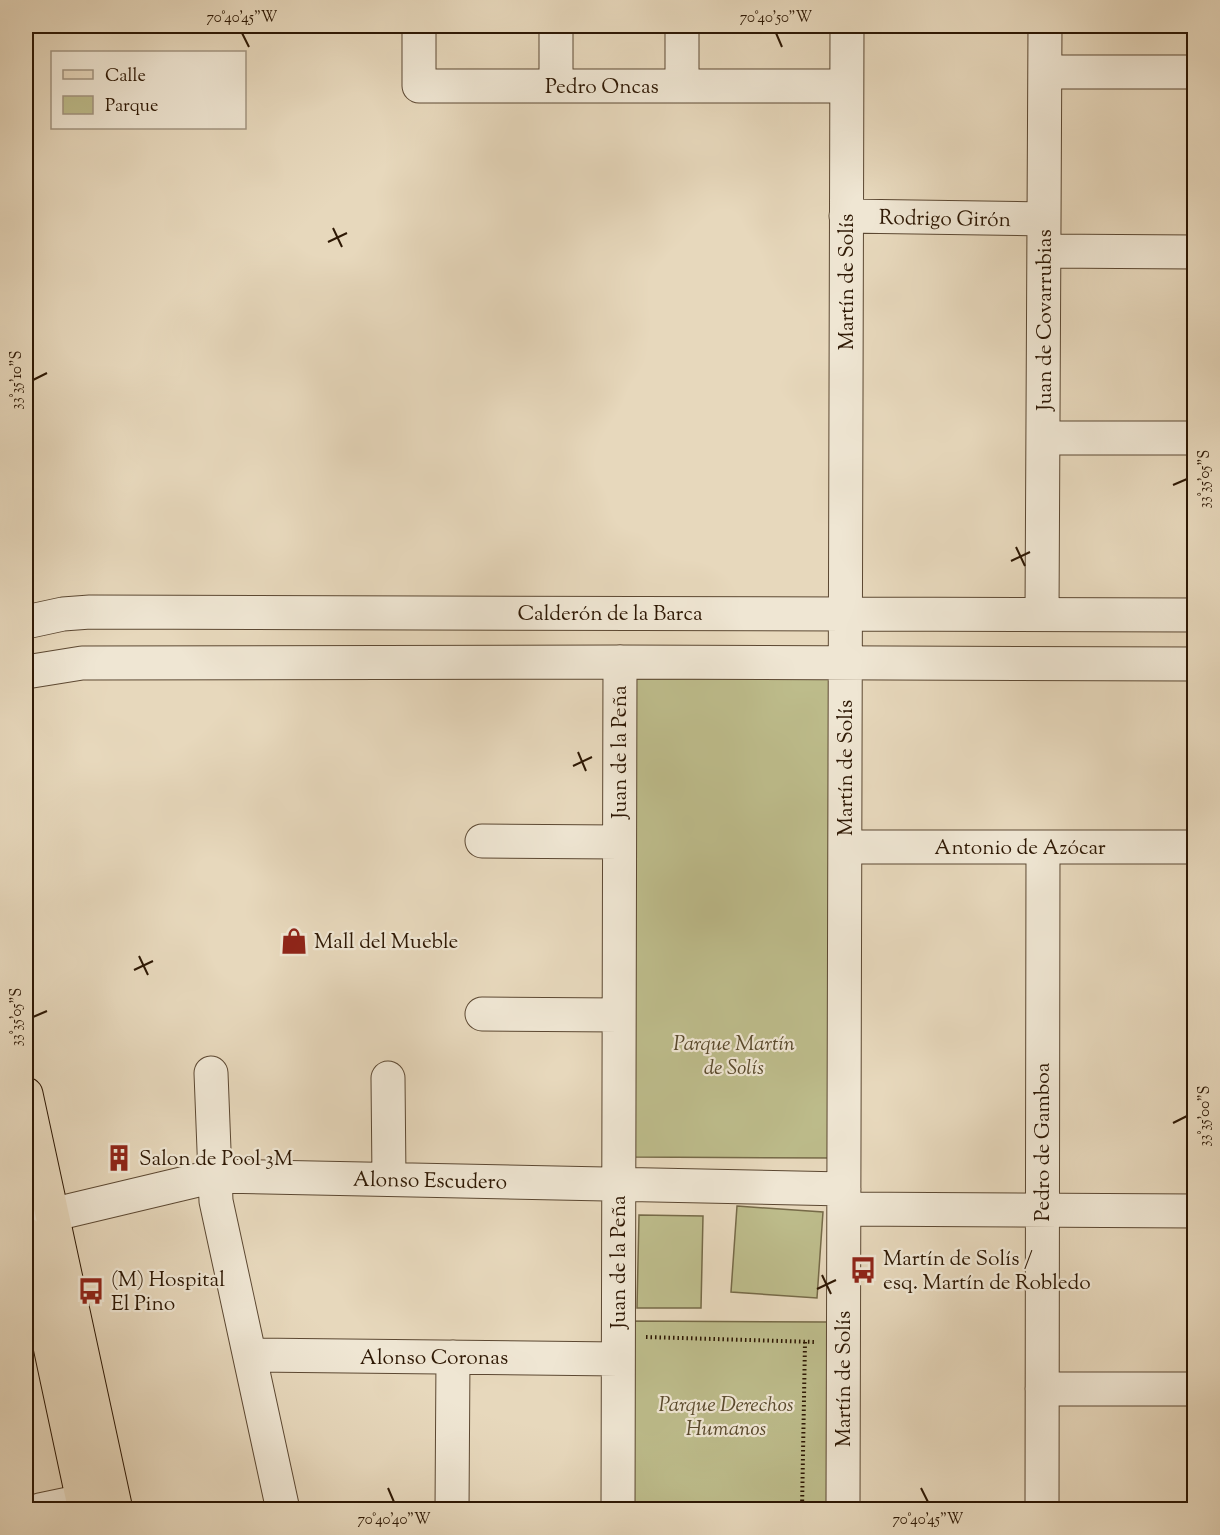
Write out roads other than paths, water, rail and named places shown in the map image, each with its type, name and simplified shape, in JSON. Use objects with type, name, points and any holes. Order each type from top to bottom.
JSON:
[{"type":"main road","points":[[26,1094],[38,1222],[116,1509]]},
{"type":"main road","points":[[26,1234],[33,1311],[84,1505]]},
{"type":"street","name":"Pedro Oncas","points":[[418,26],[418,86],[846,86]]},
{"type":"street","points":[[556,26],[556,86]]},
{"type":"street","points":[[682,26],[682,86]]},
{"type":"street","name":"Martín de Solís","points":[[843,1509],[847,26]]},
{"type":"street","name":"Juan de Covarrubias","points":[[1042,614],[1045,26]]},
{"type":"street","points":[[1045,72],[1194,72]]},
{"type":"street","name":"Rodrigo Girón","points":[[846,216],[1044,219]]},
{"type":"street","points":[[1044,251],[1194,252]]},
{"type":"street","points":[[1043,438],[1194,438]]},
{"type":"street","points":[[115,612],[130,632],[129,648],[120,663]]},
{"type":"street","name":"Calderón de la Barca","points":[[26,622],[63,614],[115,612],[1194,615]]},
{"type":"street","name":"Juan de la Peña","points":[[618,1509],[620,662]]},
{"type":"street","points":[[26,672],[82,663],[1194,664]]},
{"type":"street","name":"Juan de la Peña","points":[[482,841],[619,843]]},
{"type":"street","name":"Pedro de Gamboa","points":[[1042,1509],[1043,847]]},
{"type":"street","name":"Antonio de Azócar","points":[[845,848],[1194,847]]},
{"type":"street","points":[[482,1014],[619,1015]]},
{"type":"street","points":[[211,1073],[216,1201],[283,1509]]},
{"type":"street","points":[[388,1078],[389,1179]]},
{"type":"street","name":"Alonso Escudero","points":[[38,1222],[214,1176],[619,1184],[1042,1211],[1194,1211]]},
{"type":"street","name":"Alonso Coronas","points":[[250,1355],[453,1357],[618,1347]]},
{"type":"street","points":[[452,1509],[453,1357]]},
{"type":"street","points":[[1042,1389],[1194,1389]]},
{"type":"street","points":[[40,1509],[84,1505]]},
{"type":"place","name":"Mall del Mueble","points":[[294,941]]},
{"type":"place","name":"Salon de Pool 3M","points":[[119,1158]]},
{"type":"place","name":"Martín de Solís / esq. Martín de Robledo","points":[[863,1270]]},
{"type":"place","name":"(M) Hospital El Pino","points":[[91,1291]]},
{"type":"park label","name":"Parque Martín de Solís","points":[[734,1055]]},
{"type":"park label","name":"Parque Derechos Humanos","points":[[726,1416]]}]
